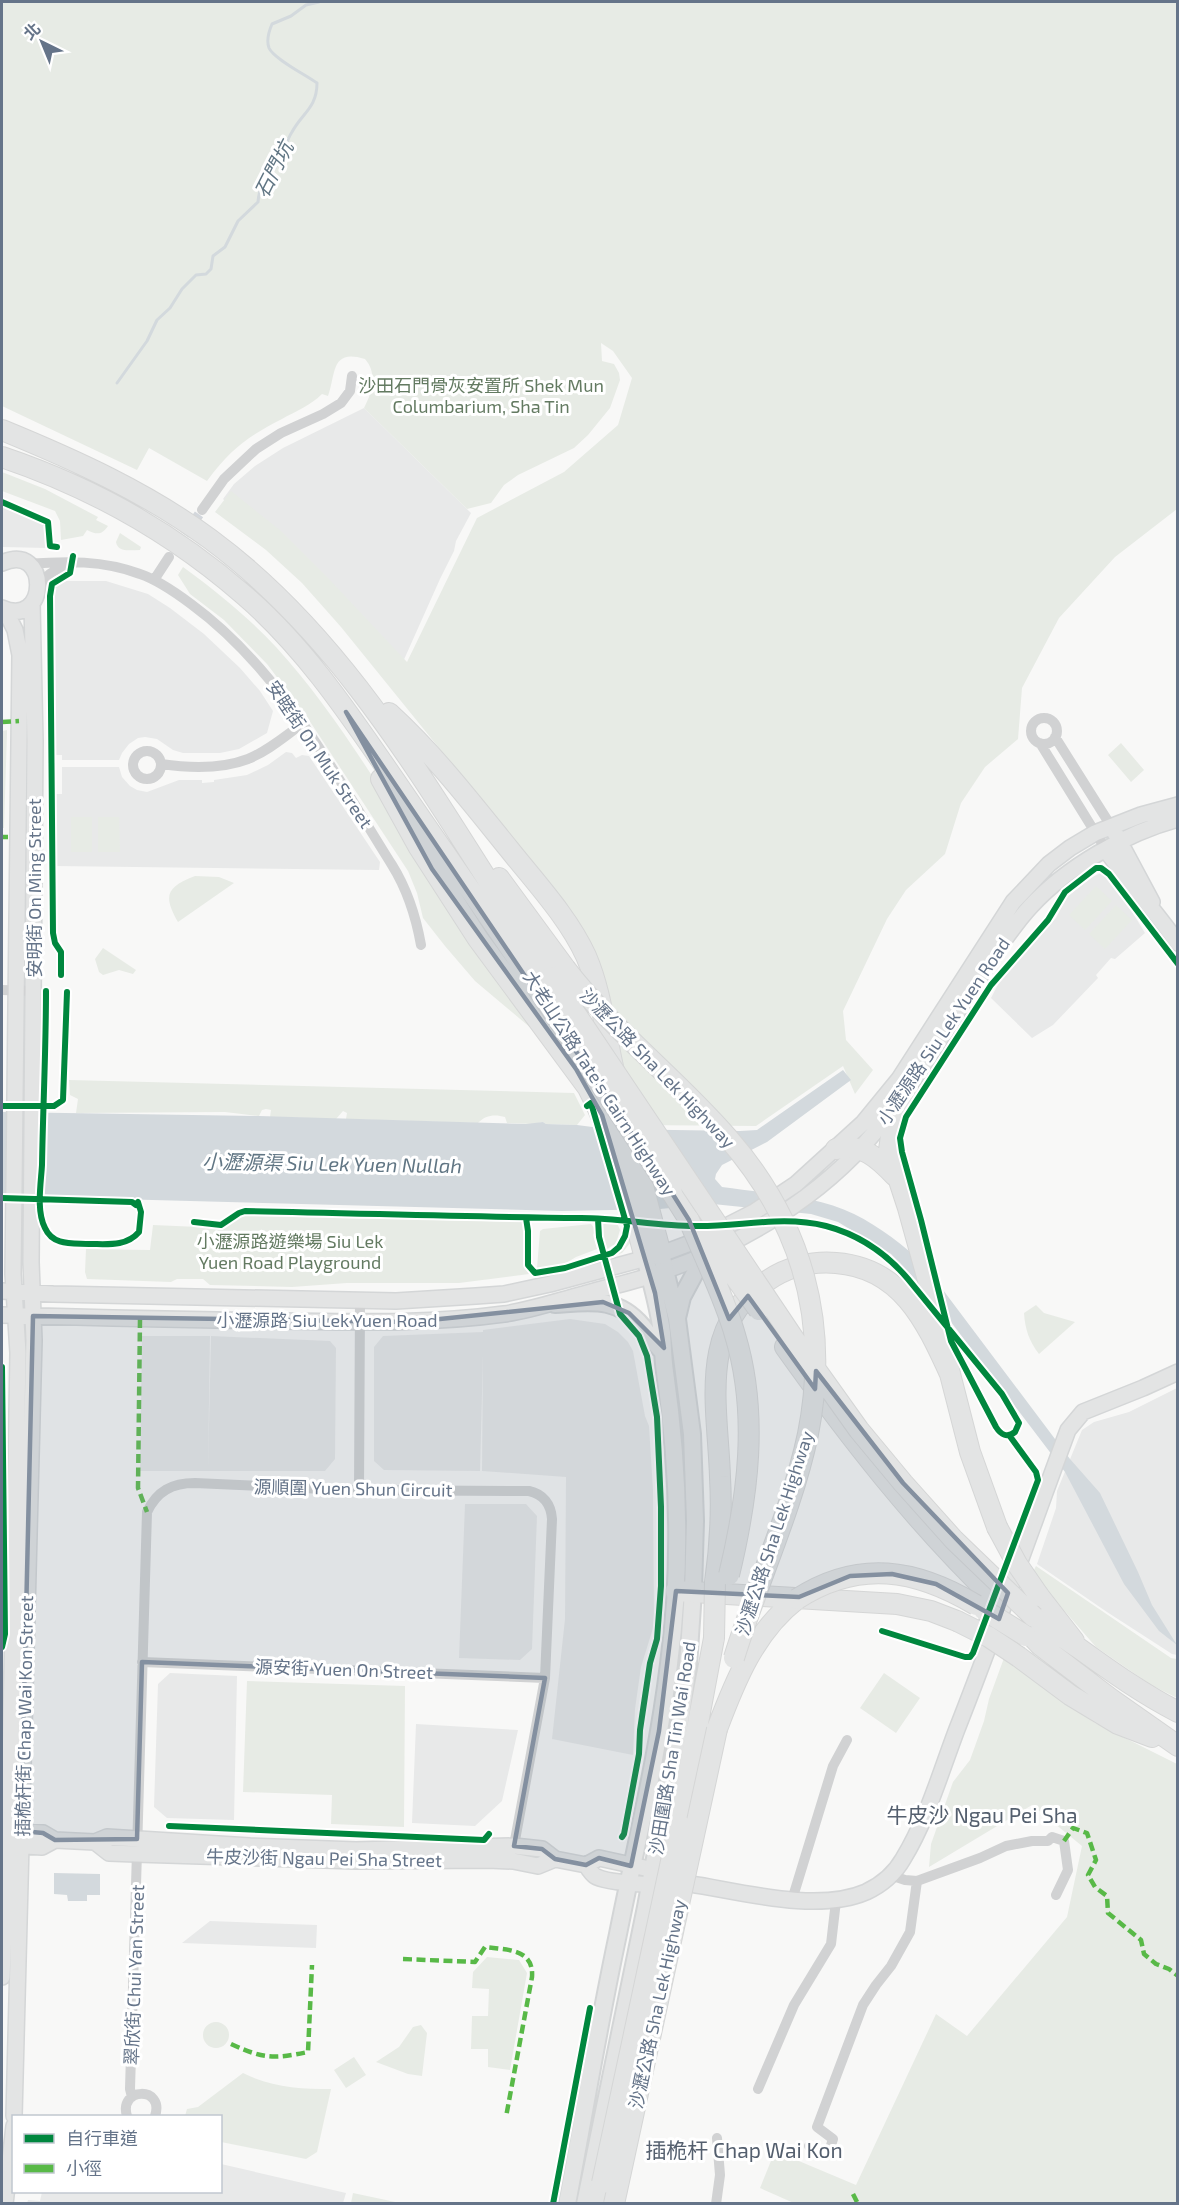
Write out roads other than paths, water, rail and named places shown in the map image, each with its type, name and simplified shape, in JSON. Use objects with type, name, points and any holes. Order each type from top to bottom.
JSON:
[{"type":"highway","name":"大老山公路 Tate's Cairn Highway","points":[[2,429],[102,473],[164,508],[211,539],[286,604],[351,678],[437,800],[550,977],[794,1339],[859,1430],[1032,1632]]},
{"type":"highway","name":"大老山公路 Tate's Cairn Highway","points":[[2,457],[41,471],[90,493],[150,525],[194,554],[245,595],[282,632],[315,669],[371,746],[550,977],[689,1220],[716,1251],[871,1464],[943,1547],[1032,1632],[1111,1699],[1178,1746]]},
{"type":"highway","points":[[351,678],[430,754],[537,884],[570,927],[585,955],[597,984],[655,1265]]},
{"type":"highway","points":[[346,712],[405,824],[432,869],[490,956],[576,1069],[602,1115],[646,1227]]},
{"type":"highway","name":"沙瀝公路 Sha Lek Highway","points":[[550,977],[609,1021],[711,1120],[756,1173],[787,1226],[803,1269],[811,1305],[816,1361],[808,1436],[788,1504],[723,1696],[614,2204]]},
{"type":"highway","points":[[908,1088],[893,1121],[889,1150],[937,1312],[950,1374],[975,1468],[997,1527],[1013,1558],[1079,1648]]},
{"type":"highway","points":[[831,1154],[850,1146],[859,1149],[881,1162],[898,1180]]},
{"type":"highway","name":"沙瀝公路 Sha Lek Highway","points":[[597,2204],[676,1835],[714,1638],[744,1505],[748,1464],[745,1383],[735,1334],[689,1220]]},
{"type":"highway","points":[[714,1638],[715,1582],[721,1522],[715,1374],[721,1344],[729,1324],[753,1291],[769,1279],[788,1270],[815,1263],[837,1263],[875,1274],[892,1284],[920,1314],[950,1374]]},
{"type":"highway","points":[[717,1730],[727,1701],[747,1660],[766,1629],[797,1599],[840,1578],[881,1573],[926,1580],[1032,1632]]},
{"type":"highway","points":[[685,1591],[897,1604],[931,1611],[989,1637],[1070,1695],[1118,1724],[1178,1746]]},
{"type":"highway","name":"大老山公路 Tate's Cairn Highway","points":[[1032,1632],[1051,1631],[1122,1679],[1178,1712]]},
{"type":"main road","points":[[677,1319],[682,1297],[704,1256]]},
{"type":"main road","name":"沙田圍路 Sha Tin Wai Road","points":[[567,2204],[628,1883],[660,1731],[669,1663],[685,1591],[695,1521],[692,1434],[677,1319],[655,1265]]},
{"type":"main road","name":"沙田圍路 Sha Tin Wai Road","points":[[585,2204],[651,1876],[686,1681],[685,1591],[678,1542],[675,1460],[655,1265]]},
{"type":"main road","points":[[555,1304],[603,1302],[621,1308],[643,1327],[663,1352]]},
{"type":"street","points":[[202,510],[224,479],[256,449],[281,433],[341,403],[350,391],[352,376]]},
{"type":"street","points":[[154,580],[169,557]]},
{"type":"street","points":[[2,563],[12,560],[27,564]]},
{"type":"street","name":"安睦街 On Muk Street","points":[[27,564],[86,562],[110,566],[154,580],[203,613],[233,639],[265,672],[302,724],[403,882],[421,945]]},
{"type":"street","name":"安明街 On Ming Street","points":[[27,564],[38,578],[35,597],[33,1316]]},
{"type":"street","name":"安睦街 On Muk Street","points":[[35,597],[45,577],[60,568],[88,565],[110,566]]},
{"type":"street","name":"安明街 On Ming Street","points":[[3,609],[19,610],[35,597]]},
{"type":"street","name":"安明街 On Ming Street","points":[[3,609],[15,630],[20,654],[9,990],[15,1067],[15,1211],[8,1292]]},
{"type":"street","points":[[1040,743],[1047,743],[1055,736],[1057,729],[1053,722],[1046,718],[1038,719],[1033,724],[1031,732],[1034,739],[1040,743],[1106,850],[1178,943]]},
{"type":"street","points":[[160,764],[178,767],[227,765],[249,759],[302,724]]},
{"type":"street","points":[[1055,736],[1143,881],[1158,915]]},
{"type":"street","name":"小瀝源路 Siu Lek Yuen Road","points":[[9,1315],[411,1322],[505,1314],[555,1304],[655,1265],[737,1219],[754,1212],[796,1184],[863,1123],[899,1079],[1019,894],[1059,856],[1095,833],[1111,826],[1156,810],[1178,805]]},
{"type":"street","name":"小瀝源路 Siu Lek Yuen Road","points":[[8,1292],[401,1301],[504,1294],[704,1256],[748,1234],[787,1209],[836,1171],[859,1149],[908,1088],[984,970],[1029,908],[1063,877],[1106,850],[1163,823],[1178,819]]},
{"type":"street","points":[[9,990],[34,991]]},
{"type":"street","name":"插桅杆街 Chap Wai Kon Street","points":[[8,1292],[9,1315],[18,1353],[15,1533],[14,2115]]},
{"type":"street","points":[[359,1490],[360,1300]]},
{"type":"street","name":"插桅杆街 Chap Wai Kon Street","points":[[2,1977],[14,1838],[33,1316]]},
{"type":"street","name":"牛皮沙街 Ngau Pei Sha Street","points":[[586,1865],[599,1858],[632,1866],[651,1876],[680,1886],[692,1884],[792,1900],[836,1901],[867,1891],[890,1875],[904,1859],[920,1825],[975,1684],[1068,1430],[1083,1412],[1178,1372]]},
{"type":"street","name":"源順圍 Yuen Shun Circuit","points":[[137,1846],[147,1512],[160,1493],[173,1485],[182,1483],[359,1490],[529,1491],[544,1498],[549,1505],[552,1519],[545,1678],[513,1853]]},
{"type":"street","name":"源安街 Yuen On Street","points":[[142,1662],[545,1678]]},
{"type":"street","points":[[792,1900],[833,1766],[847,1740]]},
{"type":"street","name":"牛皮沙街 Ngau Pei Sha Street","points":[[14,1838],[42,1847],[55,1840],[95,1842],[107,1837],[137,1846],[513,1853],[542,1849],[555,1859],[586,1865],[596,1877],[628,1883],[651,1876]]},
{"type":"street","points":[[890,1875],[916,1881],[1006,1846],[1032,1841],[1048,1841],[1052,1837],[1064,1841],[1068,1870],[1056,1895]]},
{"type":"street","name":"翠欣街 Chui Yan Street","points":[[127,2115],[126,2106],[132,2097],[130,2089],[137,1846]]},
{"type":"street","points":[[809,2146],[828,2155],[833,2139],[817,2127],[863,2005],[891,1966],[910,1932],[916,1881]]},
{"type":"street","points":[[758,2089],[794,2005],[831,1944],[836,1901]]},
{"type":"street","points":[[132,2097],[143,2094],[153,2098],[157,2108],[155,2115]]},
{"type":"street","points":[[716,2204],[720,2175],[717,2138]]},
{"type":"street","points":[[5,2204],[12,2143]]},
{"type":"water","name":"小瀝源渠 Siu Lek Yuen Nullah","points":[[843,1070],[851,1080],[767,1142],[722,1165],[715,1179],[722,1187],[806,1199],[854,1214],[900,1244],[925,1266],[1070,1459],[1100,1493],[1152,1605],[1177,1645],[1159,1631],[1124,1584],[1065,1472],[932,1297],[891,1254],[838,1222],[811,1214],[713,1204],[660,1209],[562,1211],[2,1196],[2,1112],[259,1116],[526,1124],[543,1122],[608,1129],[740,1131],[757,1130]]},
{"type":"water","points":[[54,1873],[100,1874],[100,1895],[87,1895],[87,1901],[68,1901],[67,1895],[54,1894]]},
{"type":"waterway","name":"石門坑","points":[[117,383],[147,341],[157,320],[170,308],[182,289],[196,275],[206,274],[211,269],[213,256],[225,247],[238,221],[258,202],[263,184],[279,162],[296,125],[312,104],[317,83],[277,57],[269,48],[268,39],[272,24],[291,16],[306,5],[319,2]]},
{"type":"tunnel","points":[[176,547],[202,510]]},
{"type":"district","name":"牛皮沙 Ngau Pei Sha","points":[[982,1814]]},
{"type":"district","name":"插桅杆 Chap Wai Kon","points":[[744,2149]]},
{"type":"park label","name":"沙田石門骨灰安置所 Shek Mun Columbarium, Sha Tin","points":[[481,395]]},
{"type":"park label","name":"小瀝源路遊樂場 Siu Lek Yuen Road Playground","points":[[290,1251]]}]
